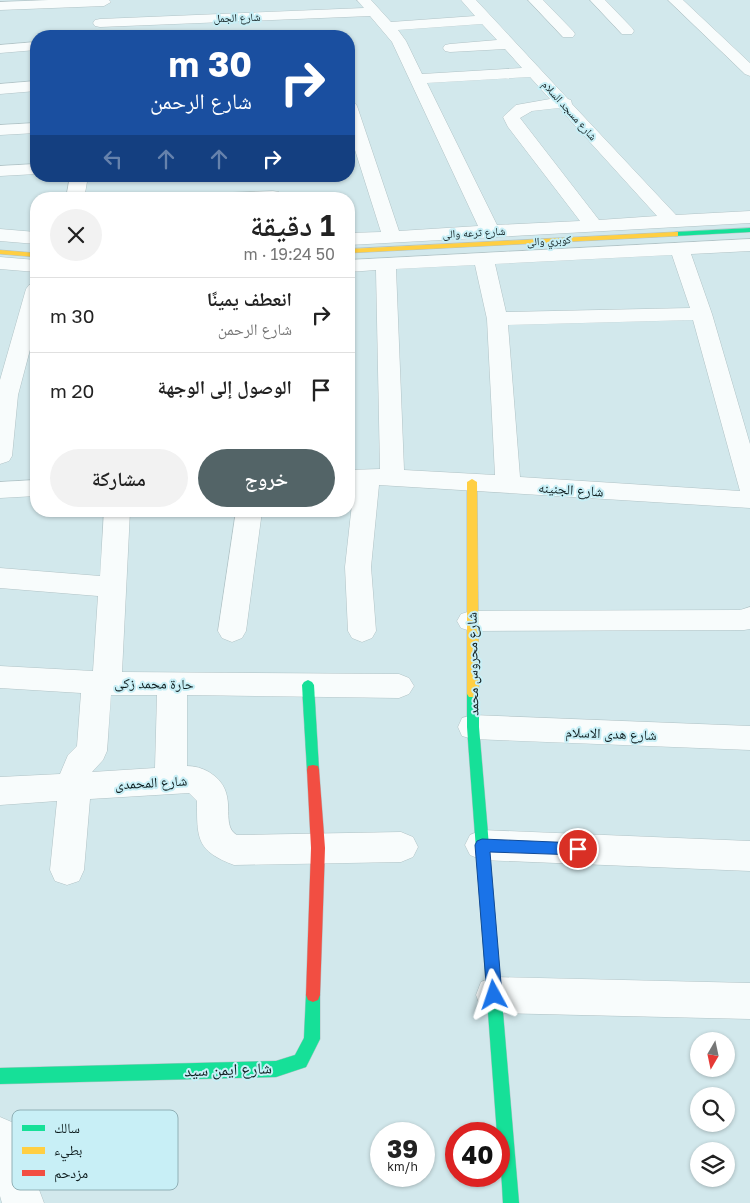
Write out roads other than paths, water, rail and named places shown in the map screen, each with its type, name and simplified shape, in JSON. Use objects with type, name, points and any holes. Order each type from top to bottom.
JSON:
[{"type":"street","name":"شارع مسجد السلام","points":[[468,0],[565,103],[671,221]]},
{"type":"street","points":[[535,0],[568,34]]},
{"type":"street","points":[[597,0],[627,31]]},
{"type":"street","points":[[676,0],[750,71]]},
{"type":"street","points":[[0,6],[105,1],[100,26]]},
{"type":"street","points":[[369,6],[399,41],[490,231]]},
{"type":"street","name":"شارع الجمل","points":[[82,18],[100,26],[369,6]]},
{"type":"street","points":[[388,27],[487,20]]},
{"type":"street","points":[[450,48],[510,44]]},
{"type":"street","points":[[0,49],[30,46]]},
{"type":"street","points":[[16,66],[20,47]]},
{"type":"street","points":[[418,79],[536,72]]},
{"type":"street","points":[[0,89],[30,86]]},
{"type":"street","points":[[565,103],[527,107],[516,111],[511,117],[514,124],[593,225]]},
{"type":"street","points":[[355,124],[392,237]]},
{"type":"street","points":[[0,130],[30,128]]},
{"type":"street","points":[[0,171],[30,169]]},
{"type":"street","name":"شارع ترعه والى","points":[[355,239],[750,217]]},
{"type":"street","name":"كوبري والى","points":[[355,252],[750,230]]},
{"type":"street","points":[[0,235],[30,238]]},
{"type":"street","name":"كوبري والى","points":[[355,252],[750,237]]},
{"type":"street","points":[[355,266],[750,245]]},
{"type":"street","points":[[680,249],[702,314],[750,487]]},
{"type":"street","points":[[0,251],[30,254]]},
{"type":"street","points":[[484,259],[496,319],[508,485]]},
{"type":"street","points":[[0,263],[30,266]]},
{"type":"street","points":[[386,264],[392,477]]},
{"type":"street","points":[[0,449],[10,347],[30,302]]},
{"type":"street","points":[[496,319],[702,314]]},
{"type":"street","name":"شارع الجنينه","points":[[358,478],[392,477],[750,500]]},
{"type":"street","points":[[358,478],[358,567],[362,631]]},
{"type":"street","name":"شارع محروس محمد","points":[[472,482],[471,621],[473,727],[511,1203]]},
{"type":"street","points":[[0,490],[30,488]]},
{"type":"street","points":[[67,870],[78,764],[92,751],[102,682],[112,587],[117,517]]},
{"type":"street","points":[[232,631],[248,517]]},
{"type":"street","points":[[0,578],[112,587]]},
{"type":"street","points":[[471,621],[744,620],[750,617]]},
{"type":"street","name":"حارة محمد زكى","points":[[0,676],[102,682],[399,686]]},
{"type":"street","points":[[171,780],[172,683]]},
{"type":"street","points":[[308,685],[318,848]]},
{"type":"street","name":"شارع هدى الاسلام","points":[[473,727],[750,738]]},
{"type":"street","name":"شارع المحمدى","points":[[0,791],[193,779],[206,785],[213,796],[213,830],[220,842],[234,850],[402,846]]},
{"type":"street","points":[[482,845],[750,856]]},
{"type":"street","name":"شارع ايمن سيد","points":[[0,1076],[276,1069],[300,1061],[312,1039],[318,848]]},
{"type":"street","points":[[494,995],[750,1001]]},
{"type":"street","points":[[0,1137],[12,1171]]},
{"type":"street","points":[[18,1190],[23,1203]]}]
